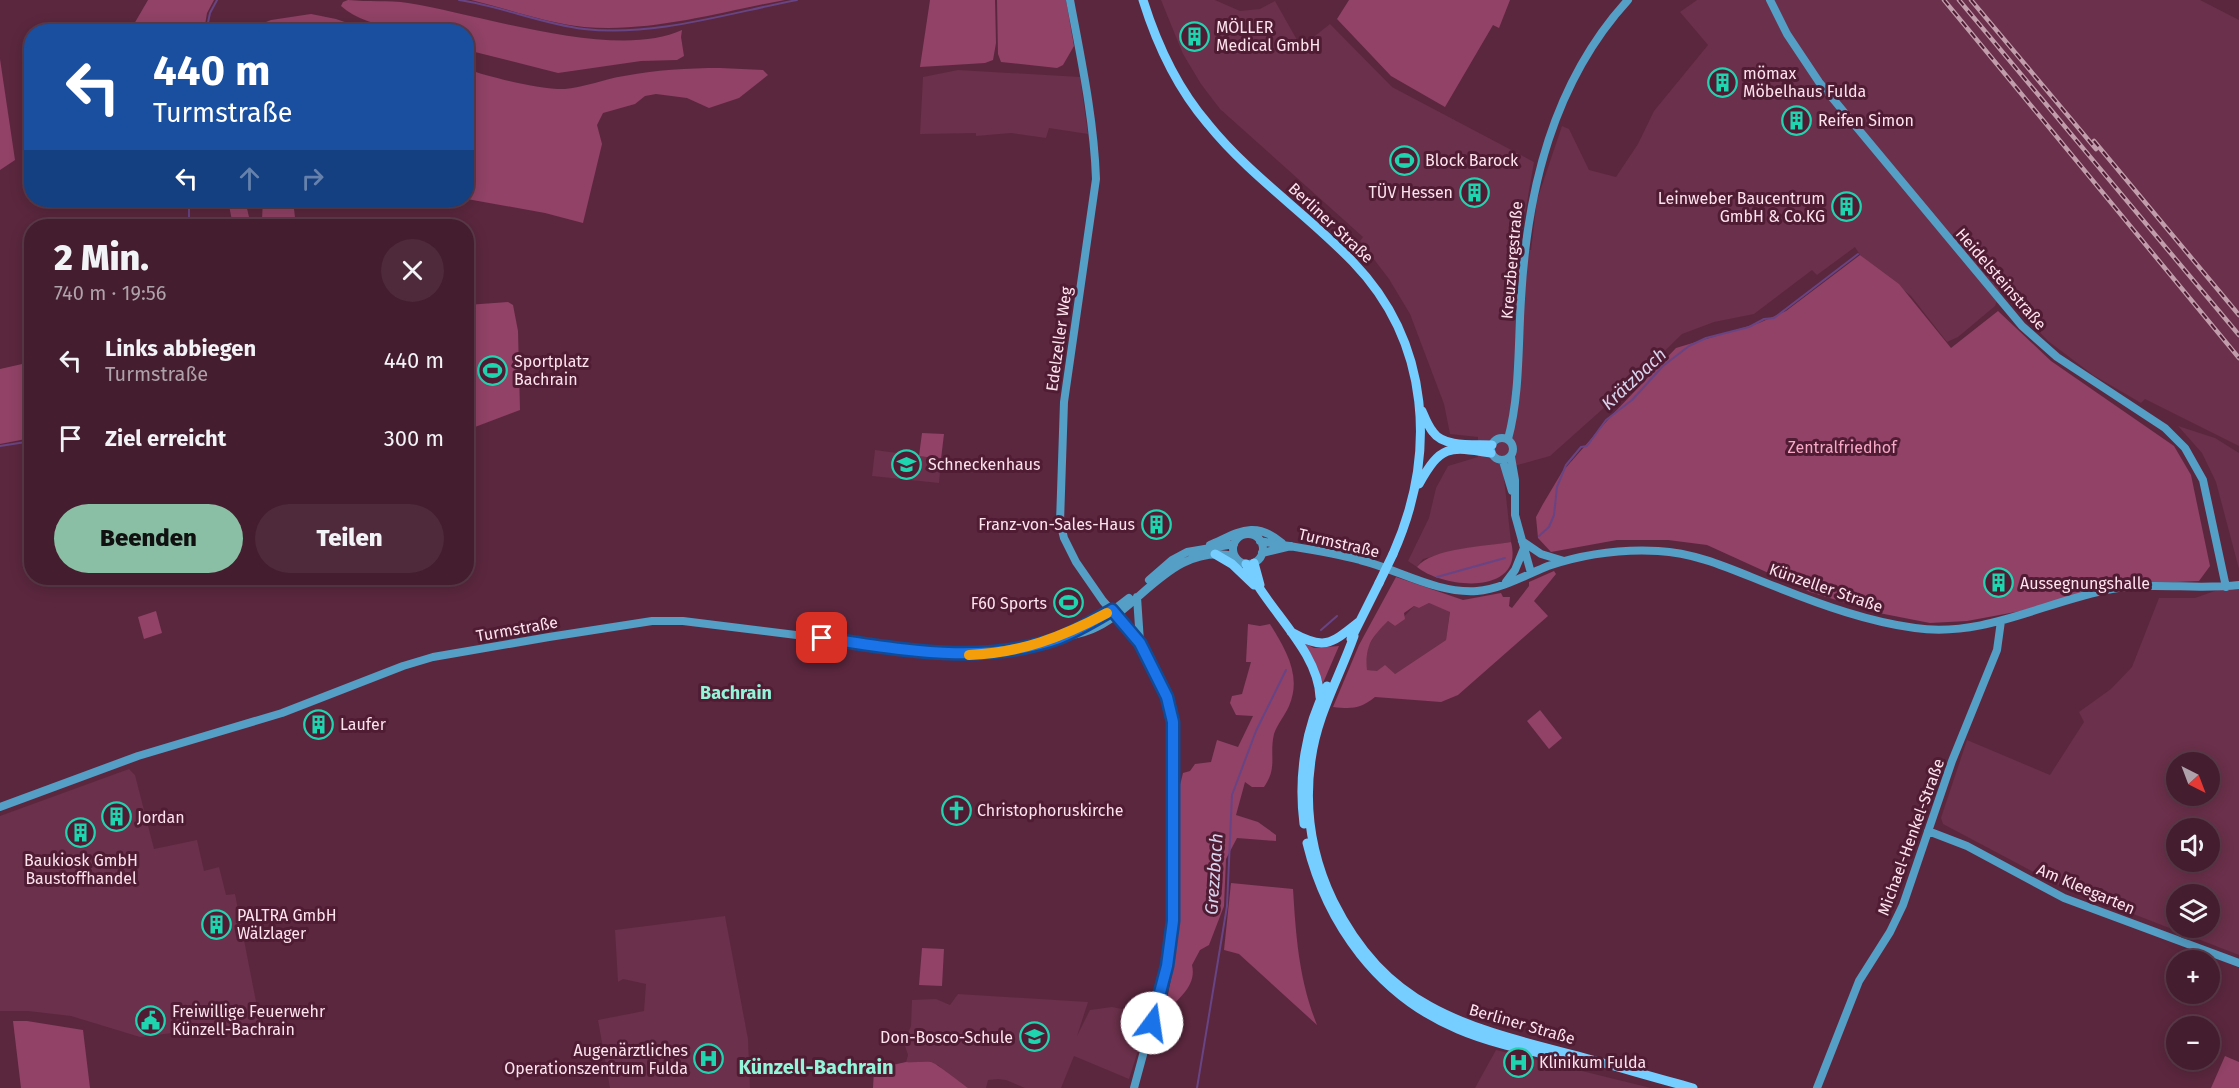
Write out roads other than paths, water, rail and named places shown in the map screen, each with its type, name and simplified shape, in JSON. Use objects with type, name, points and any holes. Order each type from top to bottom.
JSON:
[{"type":"highway","name":"Berliner Straße","points":[[1143,0],[1155,37],[1186,95],[1233,153],[1347,256],[1377,290],[1406,346],[1415,378],[1420,409],[1421,450],[1409,518],[1354,636],[1321,717],[1311,761],[1308,808],[1311,836],[1319,865],[1345,924],[1391,978],[1434,1010],[1477,1029],[1598,1064],[1693,1088]]},
{"type":"highway","points":[[1420,409],[1439,438],[1492,449]]},
{"type":"highway","points":[[1416,488],[1432,460],[1443,452],[1460,449],[1492,449]]},
{"type":"highway","points":[[1212,550],[1232,564],[1262,593],[1314,670],[1318,680],[1320,699]]},
{"type":"highway","points":[[1250,564],[1262,593]]},
{"type":"highway","points":[[1289,631],[1311,643],[1327,644],[1362,619]]},
{"type":"highway","name":"Berliner Straße","points":[[1354,636],[1320,699],[1309,733],[1302,776],[1305,836],[1324,897],[1339,927],[1360,956],[1405,999],[1456,1028],[1502,1044],[1584,1064],[1598,1064]]},
{"type":"main road","name":"Edelzeller Weg","points":[[1070,0],[1081,58],[1095,155],[1096,179],[1064,402],[1060,522],[1069,552],[1114,613],[1140,643]]},
{"type":"main road","name":"Kreuzbergstraße","points":[[1513,493],[1515,480],[1511,457],[1514,448],[1508,439],[1515,398],[1524,246],[1540,162],[1554,124],[1580,68],[1601,33],[1628,0]]},
{"type":"main road","name":"Heidelsteinstraße","points":[[1770,0],[1787,34],[1819,82],[2022,326],[2057,357],[2165,428],[2185,447],[2203,480],[2226,587]]},
{"type":"main road","points":[[1508,439],[1497,439],[1492,449],[1496,459],[1503,461],[1511,457]]},
{"type":"main road","name":"Kreuzbergstraße","points":[[1503,461],[1513,493],[1531,573]]},
{"type":"main road","points":[[1212,550],[1240,530],[1249,529],[1276,538],[1282,543]]},
{"type":"main road","points":[[1262,553],[1260,541],[1246,534],[1238,538],[1234,544],[1234,556],[1250,564],[1262,553],[1292,546]]},
{"type":"main road","name":"Turmstraße","points":[[1260,541],[1282,543],[1361,560],[1411,576]]},
{"type":"main road","name":"Turmstraße","points":[[0,807],[138,756],[282,713],[403,666],[433,657],[652,621],[682,621],[964,655],[1007,650],[1084,633],[1137,597],[1176,566],[1212,550],[1234,544]]},
{"type":"main road","points":[[1506,583],[1515,570],[1523,545],[1541,554],[1565,561]]},
{"type":"main road","name":"Turmstraße","points":[[1114,613],[1172,560],[1187,552],[1212,550],[1234,556]]},
{"type":"main road","name":"Künzeller Straße","points":[[1411,576],[1465,591],[1486,590],[1565,561],[1612,552],[1676,553],[1706,559],[1806,598],[1894,625],[1944,630],[2001,621],[2115,589],[2239,585]]},
{"type":"main road","points":[[1134,1088],[1167,966],[1173,921],[1174,730],[1167,697],[1140,643],[1137,597]]},
{"type":"main road","name":"Michael-Henkel-Straße","points":[[1817,1088],[1859,981],[1896,922],[1952,761],[1997,651],[2001,621]]},
{"type":"main road","name":"Am Kleegarten","points":[[1928,831],[1967,846],[2064,898],[2239,963]]},
{"type":"waterway","points":[[208,24],[210,13],[217,0]]},
{"type":"waterway","points":[[459,0],[568,27],[610,31],[664,27],[797,0]]},
{"type":"waterway","points":[[189,207],[189,219]]},
{"type":"waterway","name":"Krätzbach","points":[[1539,536],[1549,527],[1554,515],[1557,487],[1566,465],[1581,447],[1587,446],[1606,420],[1632,400],[1663,366],[1689,346],[1706,338],[1749,327],[1764,319],[1774,318],[1858,254]]},
{"type":"waterway","points":[[0,446],[24,442]]},
{"type":"waterway","name":"Krätzbach","points":[[1437,577],[1505,558]]},
{"type":"waterway","name":"Krätzbach","points":[[1321,630],[1337,616]]},
{"type":"waterway","name":"Grezzbach","points":[[1197,1088],[1227,906],[1232,795],[1256,731],[1286,670]]},
{"type":"railway","points":[[1944,0],[2239,358]]},
{"type":"railway","points":[[1959,0],[2239,335]]},
{"type":"railway","points":[[1971,0],[2096,149]]},
{"type":"railway","points":[[2094,141],[2239,315]]},
{"type":"place","name":"MÖLLER Medical GmbH","points":[[1195,36]]},
{"type":"place","name":"mömax Möbelhaus Fulda","points":[[1722,82]]},
{"type":"place","name":"Reifen Simon","points":[[1797,120]]},
{"type":"place","name":"Block Barock","points":[[1404,160]]},
{"type":"place","name":"TÜV Hessen","points":[[1474,192]]},
{"type":"place","name":"Leinweber Baucentrum GmbH & Co.KG","points":[[1846,207]]},
{"type":"place","name":"Sportplatz Bachrain","points":[[493,370]]},
{"type":"place","name":"Schneckenhaus","points":[[907,464]]},
{"type":"place","name":"Franz-von-Sales-Haus","points":[[1156,524]]},
{"type":"place","name":"Aussegnungshalle","points":[[1999,583]]},
{"type":"place","name":"F60 Sports","points":[[1068,603]]},
{"type":"place","name":"Laufer","points":[[319,724]]},
{"type":"place","name":"Christophoruskirche","points":[[956,810]]},
{"type":"place","name":"Jordan","points":[[116,817]]},
{"type":"place","name":"Baukiosk GmbH Baustoffhandel","points":[[81,832]]},
{"type":"place","name":"PALTRA GmbH Wälzlager","points":[[216,924]]},
{"type":"place","name":"Freiwillige Feuerwehr Künzell-Bachrain","points":[[151,1020]]},
{"type":"place","name":"Don-Bosco-Schule","points":[[1034,1037]]},
{"type":"place","name":"Augenärztliches Operationszentrum Fulda","points":[[709,1059]]},
{"type":"place","name":"Klinikum Fulda","points":[[1518,1062]]},
{"type":"district","name":"Bachrain","points":[[736,693]]},
{"type":"district","name":"Künzell-Bachrain","points":[[816,1067]]},
{"type":"park label","name":"Zentralfriedhof","points":[[1842,447]]}]
